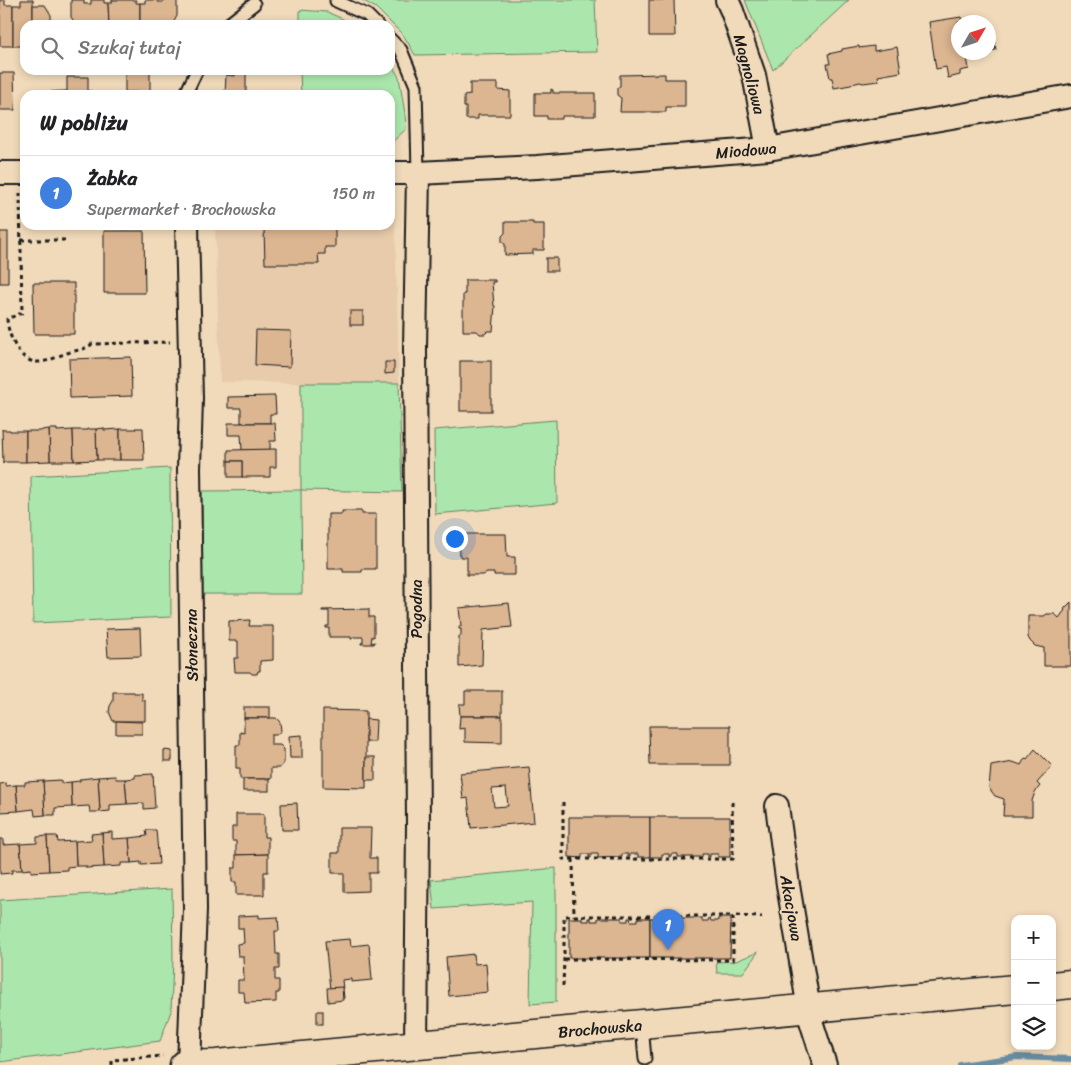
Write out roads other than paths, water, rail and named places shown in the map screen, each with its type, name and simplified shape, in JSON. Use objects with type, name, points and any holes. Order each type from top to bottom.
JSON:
[{"type":"street","name":"Magnoliowa","points":[[727,0],[754,75],[768,149]]},
{"type":"street","name":"Miodowa","points":[[395,173],[537,167],[768,149],[1071,96]]},
{"type":"street","points":[[0,173],[20,181]]},
{"type":"street","name":"Pogodna","points":[[416,1046],[418,824],[415,348],[418,173]]},
{"type":"street","name":"Słoneczna","points":[[187,230],[191,398],[189,470],[195,909],[189,1065]]},
{"type":"street","name":"Akacjowa","points":[[777,806],[788,886],[811,1021],[825,1065]]},
{"type":"street","points":[[1056,986],[1071,984]]},
{"type":"street","name":"Brochowska","points":[[184,1065],[216,1064],[416,1046],[1011,989]]},
{"type":"lane","points":[[336,1],[367,15],[372,20]]},
{"type":"lane","points":[[233,20],[254,4]]},
{"type":"lane","points":[[395,44],[401,50],[416,86],[418,173]]},
{"type":"lane","points":[[187,90],[195,75]]},
{"type":"lane","points":[[642,1024],[645,1059]]},
{"type":"waterway","points":[[960,1065],[1017,1057],[1071,1059]]},
{"type":"place","name":"Żabka","points":[[668,950]]}]
